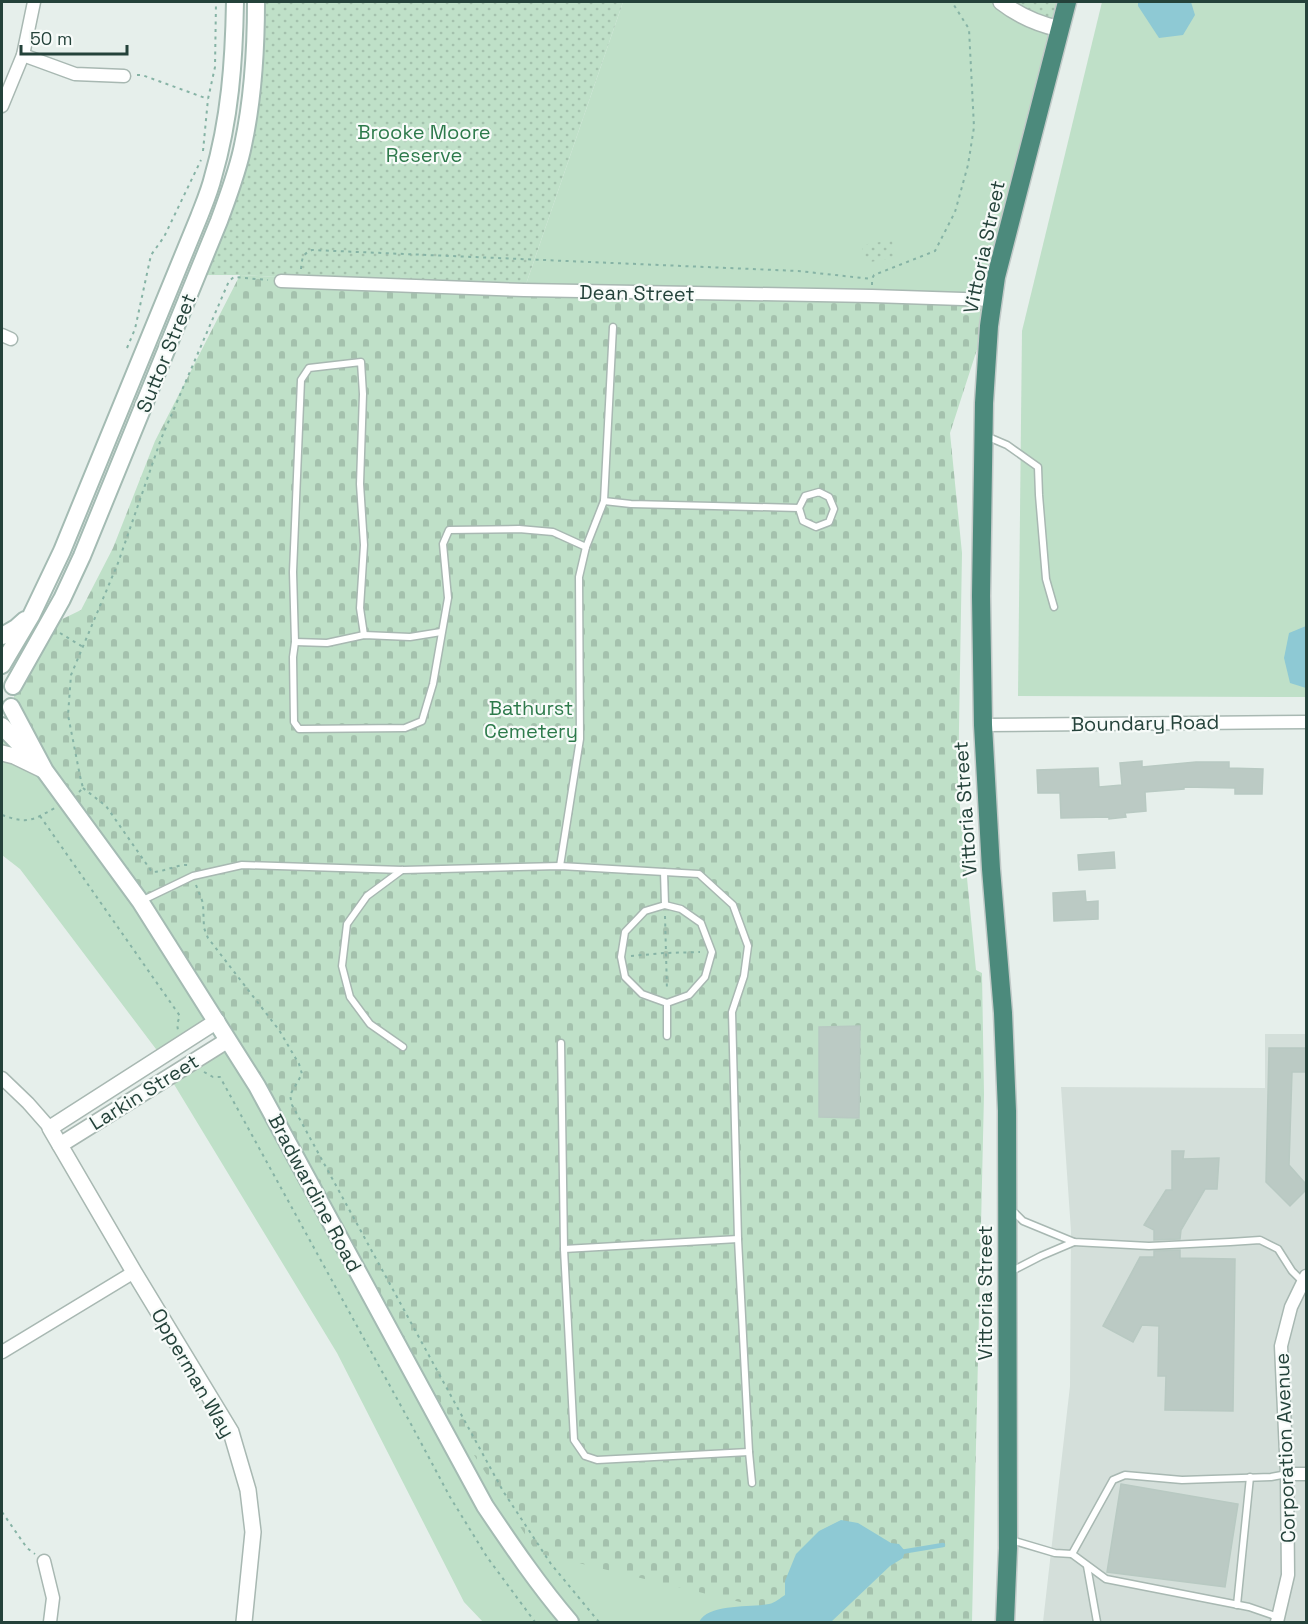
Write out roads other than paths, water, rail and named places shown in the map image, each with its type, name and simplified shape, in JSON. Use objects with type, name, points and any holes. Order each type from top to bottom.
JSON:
[{"type":"highway","name":"Vittoria Street","points":[[1005,1623],[1008,1539],[1007,1111],[982,725],[983,434],[986,362],[996,277],[1067,2]]},
{"type":"main road","name":"Suttor Street","points":[[2,665],[31,616],[66,540],[213,178],[231,90],[235,46],[235,2]]},
{"type":"main road","name":"Suttor Street","points":[[7,680],[53,617],[82,556],[219,221],[243,146],[254,56],[256,2]]},
{"type":"main road","points":[[2,636],[31,616]]},
{"type":"main road","points":[[6,711],[14,700],[7,680]]},
{"type":"main road","name":"Bradwardine Road","points":[[6,711],[45,771],[140,901],[263,1096],[485,1506],[548,1597],[570,1623]]},
{"type":"main road","name":"Bradwardine Road","points":[[2,726],[45,771]]},
{"type":"street","points":[[2,106],[23,55],[34,2]]},
{"type":"street","points":[[1000,2],[1021,16],[1060,30]]},
{"type":"street","points":[[23,55],[75,74],[124,76]]},
{"type":"street","name":"Dean Street","points":[[281,281],[595,292],[993,300]]},
{"type":"street","name":"Boundary Road","points":[[982,725],[1306,722]]},
{"type":"street","points":[[2,753],[14,756],[45,771]]},
{"type":"street","name":"Larkin Street","points":[[50,1128],[217,1022]]},
{"type":"street","name":"Larkin Street","points":[[60,1145],[228,1040]]},
{"type":"street","points":[[2,1078],[50,1128]]},
{"type":"street","name":"Opperman Way","points":[[50,1128],[231,1432],[248,1490],[253,1532],[244,1623]]},
{"type":"street","points":[[2,1352],[134,1272]]},
{"type":"street","name":"Corporation Avenue","points":[[1278,1620],[1288,1575],[1287,1474],[1281,1346],[1291,1307],[1305,1279]]},
{"type":"street","points":[[1287,1474],[1306,1474]]},
{"type":"street","points":[[44,1561],[53,1598],[50,1623]]},
{"type":"lane","points":[[560,866],[580,739],[579,577],[585,547],[604,501],[614,327]]},
{"type":"lane","points":[[364,636],[360,608],[364,545],[360,484],[363,394],[361,362],[309,368],[301,380],[293,572],[294,722],[299,729],[405,728],[422,721],[433,684],[448,598],[442,544],[449,530],[519,529],[553,532],[585,547]]},
{"type":"lane","points":[[983,434],[1007,445],[1038,467],[1046,579],[1054,607]]},
{"type":"lane","points":[[819,492],[829,497],[834,509],[829,522],[816,527],[803,521],[799,508],[805,496],[819,492]]},
{"type":"lane","points":[[604,501],[631,504],[799,508]]},
{"type":"lane","points":[[295,642],[327,643],[364,636],[410,636],[441,632]]},
{"type":"lane","points":[[140,901],[194,876],[242,865],[403,870],[560,866],[699,874],[734,905],[748,946],[744,976],[732,1012],[738,1239],[748,1452],[752,1483]]},
{"type":"lane","points":[[403,870],[368,896],[347,924],[342,966],[350,997],[370,1024],[403,1047]]},
{"type":"lane","points":[[664,872],[665,905]]},
{"type":"lane","points":[[665,905],[681,909],[700,923],[712,952],[705,977],[689,995],[667,1003],[642,994],[626,977],[621,957],[625,932],[645,911],[665,905]]},
{"type":"lane","points":[[667,1003],[667,1036]]},
{"type":"lane","points":[[561,1043],[564,1249],[574,1440],[585,1455],[597,1460],[748,1452]]},
{"type":"lane","points":[[1008,1205],[1023,1221],[1074,1242],[1149,1245],[1260,1240],[1278,1249],[1292,1271],[1305,1279]]},
{"type":"lane","points":[[564,1249],[738,1239]]},
{"type":"lane","points":[[1007,1273],[1074,1242]]},
{"type":"lane","points":[[1072,1554],[1113,1480],[1125,1475],[1182,1480],[1287,1474]]},
{"type":"lane","points":[[1237,1605],[1250,1477]]},
{"type":"lane","points":[[1008,1539],[1055,1553],[1072,1554],[1106,1579],[1248,1607],[1278,1620]]},
{"type":"lane","points":[[1087,1565],[1097,1623]]},
{"type":"water","points":[[1138,2],[1191,2],[1195,15],[1183,35],[1159,38],[1138,6]]},
{"type":"water","points":[[1306,626],[1306,688],[1290,683],[1284,658],[1289,633]]},
{"type":"water","points":[[841,1520],[858,1523],[891,1543],[899,1544],[905,1551],[903,1558],[890,1566],[831,1622],[699,1622],[711,1612],[731,1607],[769,1604],[785,1595],[785,1581],[796,1554],[819,1531]]},
{"type":"waterway","points":[[901,1552],[943,1545]]},
{"type":"park label","name":"Brooke Moore Reserve","points":[[424,144]]},
{"type":"park label","name":"Bathurst Cemetery","points":[[531,720]]}]
